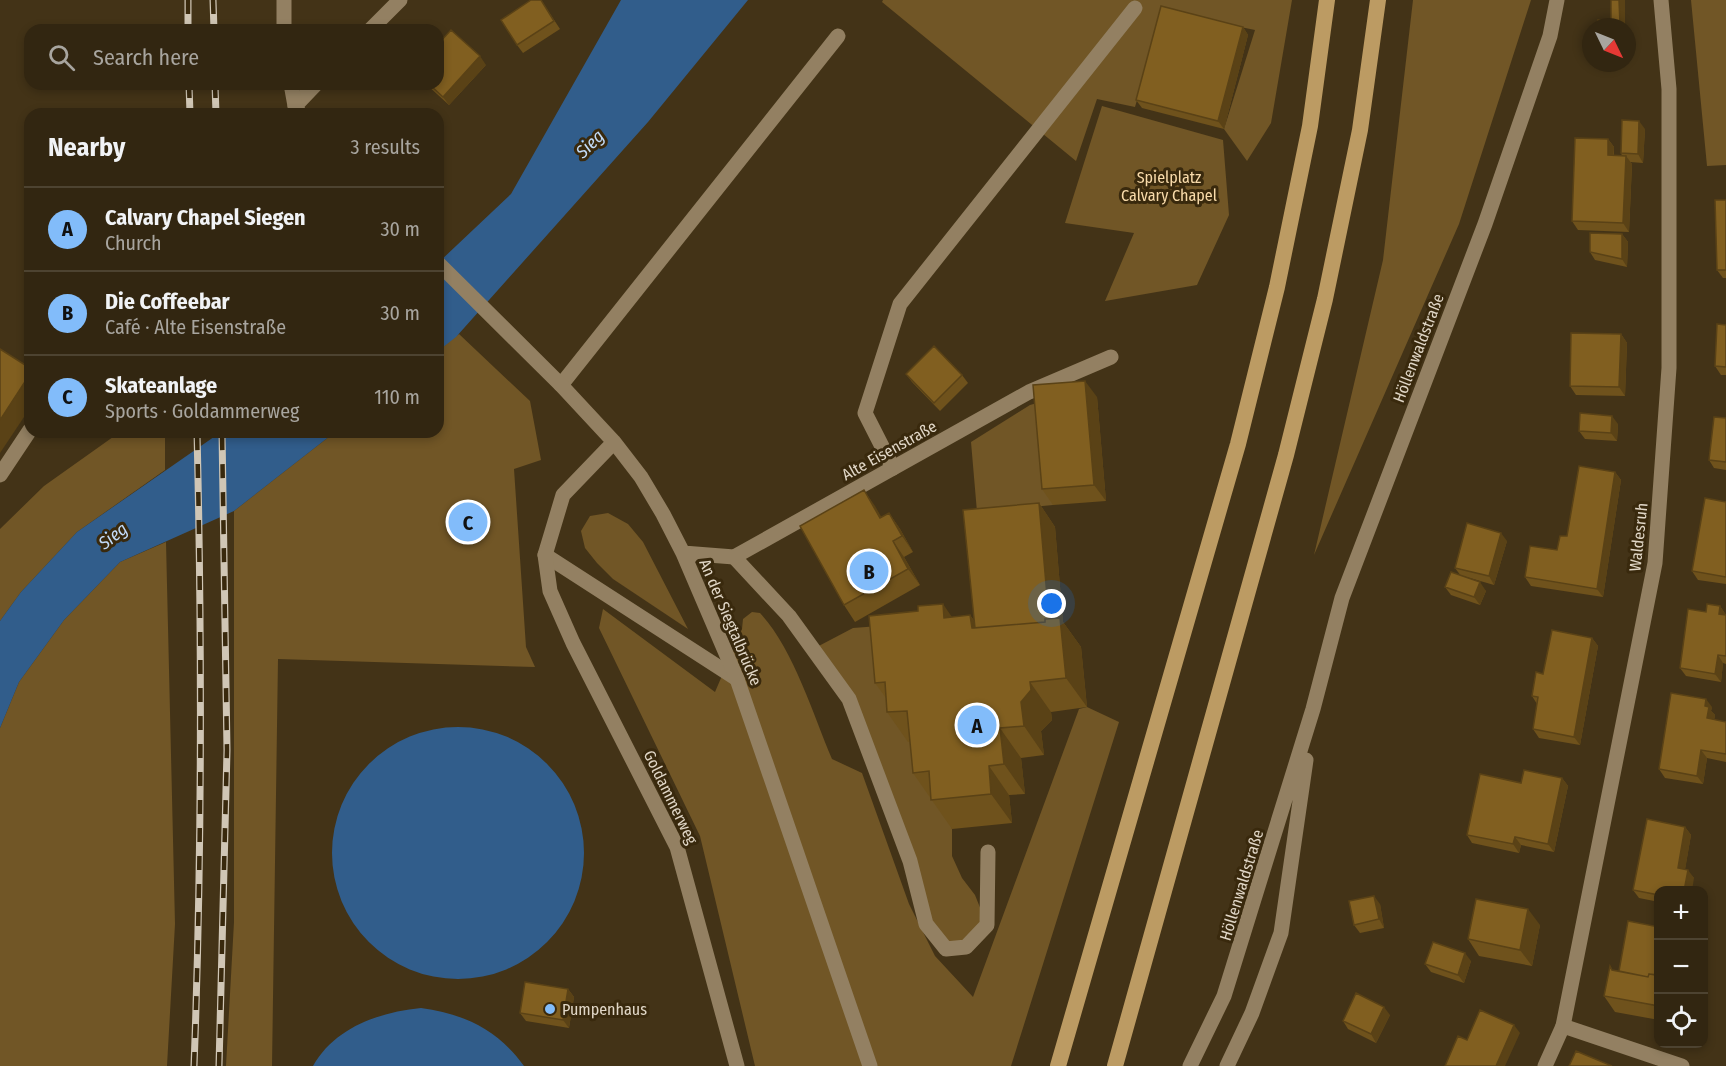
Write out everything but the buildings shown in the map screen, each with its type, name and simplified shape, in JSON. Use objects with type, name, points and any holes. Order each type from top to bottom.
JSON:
[{"type":"highway","points":[[1058,1066],[1241,432],[1277,287],[1310,126],[1327,0]]},
{"type":"highway","points":[[1114,1066],[1286,455],[1325,299],[1360,130],[1378,0]]},
{"type":"street","points":[[284,0],[284,24]]},
{"type":"street","points":[[376,24],[400,0]]},
{"type":"street","name":"Höllenwaldstraße","points":[[1190,1066],[1224,996],[1313,709],[1342,598],[1485,224],[1550,36],[1557,0]]},
{"type":"street","name":"Waldesruh","points":[[1545,1066],[1563,1026],[1655,563],[1669,368],[1669,89],[1661,0]]},
{"type":"street","points":[[893,468],[865,413],[900,304],[1135,8]]},
{"type":"street","points":[[561,385],[838,36]]},
{"type":"street","points":[[292,90],[297,108]]},
{"type":"street","points":[[298,108],[312,90]]},
{"type":"street","name":"An der Siegtalbrücke","points":[[444,269],[561,385],[614,442],[641,477],[683,553],[737,679],[870,1066]]},
{"type":"street","name":"Alte Eisenstraße","points":[[734,557],[1029,392],[1111,357]]},
{"type":"street","points":[[0,475],[25,438]]},
{"type":"street","name":"Goldammerweg","points":[[614,442],[563,495],[545,555],[550,591],[573,642],[677,847],[737,1066]]},
{"type":"street","points":[[683,553],[734,557],[789,616],[849,699],[910,861],[926,924],[946,949],[966,947],[987,925],[988,852]]},
{"type":"street","points":[[545,555],[737,679]]},
{"type":"street","name":"Höllenwaldstraße","points":[[1227,1066],[1252,1013],[1281,933],[1313,709]]},
{"type":"street","points":[[1563,1026],[1682,1066]]},
{"type":"green space","points":[[883,0],[1292,0],[1271,123],[1247,161],[1224,129],[1255,30],[1163,11],[1135,107],[1097,99],[1076,161],[882,2]]},
{"type":"green space","points":[[1413,0],[1531,0],[1459,224],[1314,555],[1383,260]]},
{"type":"green space","points":[[1691,0],[1726,0],[1726,165],[1707,166]]},
{"type":"green space","name":"Spielplatz Calvary Chapel","points":[[1102,106],[1223,140],[1229,215],[1197,285],[1105,301],[1134,233],[1065,223]]},
{"type":"green space","points":[[459,334],[530,401],[541,460],[514,469],[526,647],[535,667],[278,659],[272,1066],[226,1066],[234,922],[234,511],[327,438],[444,438],[444,345]]},
{"type":"green space","points":[[1044,401],[1053,505],[977,512],[971,442],[1030,405]]},
{"type":"green space","points":[[112,438],[165,438],[165,470],[77,532],[21,592],[0,621],[0,529],[44,486]]},
{"type":"green space","points":[[608,513],[628,524],[643,542],[688,629],[613,579],[585,548],[581,531],[590,516]]},
{"type":"green space","points":[[166,542],[175,924],[167,1066],[0,1066],[0,728],[19,682],[64,620],[120,562]]},
{"type":"green space","points":[[603,609],[715,692],[742,629],[743,619],[752,612],[760,613],[772,627],[792,663],[832,759],[862,773],[909,904],[935,956],[973,997],[1079,709],[1087,707],[1119,722],[1011,1066],[755,1066],[700,836],[599,628]]},
{"type":"green space","points":[[879,626],[928,740],[952,829],[952,856],[962,878],[975,895],[987,925],[966,947],[946,949],[926,924],[849,699],[813,649],[853,628]]},
{"type":"water","name":"Sieg","points":[[621,0],[748,0],[648,122],[456,337],[444,346],[444,257],[511,194]]},
{"type":"water","name":"Sieg","points":[[212,438],[327,438],[234,511],[120,562],[64,620],[19,682],[0,728],[0,621],[21,592],[77,532]]},
{"type":"water","points":[[458,727],[483,730],[506,737],[528,748],[547,764],[563,783],[574,805],[581,828],[584,853],[581,878],[574,901],[563,923],[547,942],[528,958],[506,969],[483,976],[458,979],[433,976],[410,969],[388,958],[369,942],[353,923],[342,901],[335,878],[332,853],[335,828],[342,805],[353,783],[369,764],[388,748],[410,737],[433,730]]},
{"type":"water","points":[[421,1008],[466,1019],[492,1033],[514,1053],[524,1066],[313,1066],[333,1041],[360,1024],[390,1013]]},
{"type":"railway","points":[[188,0],[188,24]]},
{"type":"railway","points":[[213,0],[214,24]]},
{"type":"railway","points":[[189,90],[190,108]]},
{"type":"railway","points":[[215,90],[216,108]]},
{"type":"railway","points":[[194,1066],[199,908],[200,749],[197,438]]},
{"type":"railway","points":[[219,1066],[227,750],[222,438]]},
{"type":"place","name":"Skateanlage","points":[[468,522]]},
{"type":"place","name":"Die Coffeebar","points":[[869,571]]},
{"type":"place","name":"Calvary Chapel Siegen","points":[[977,725]]},
{"type":"place","name":"Pumpenhaus","points":[[550,1009]]}]
